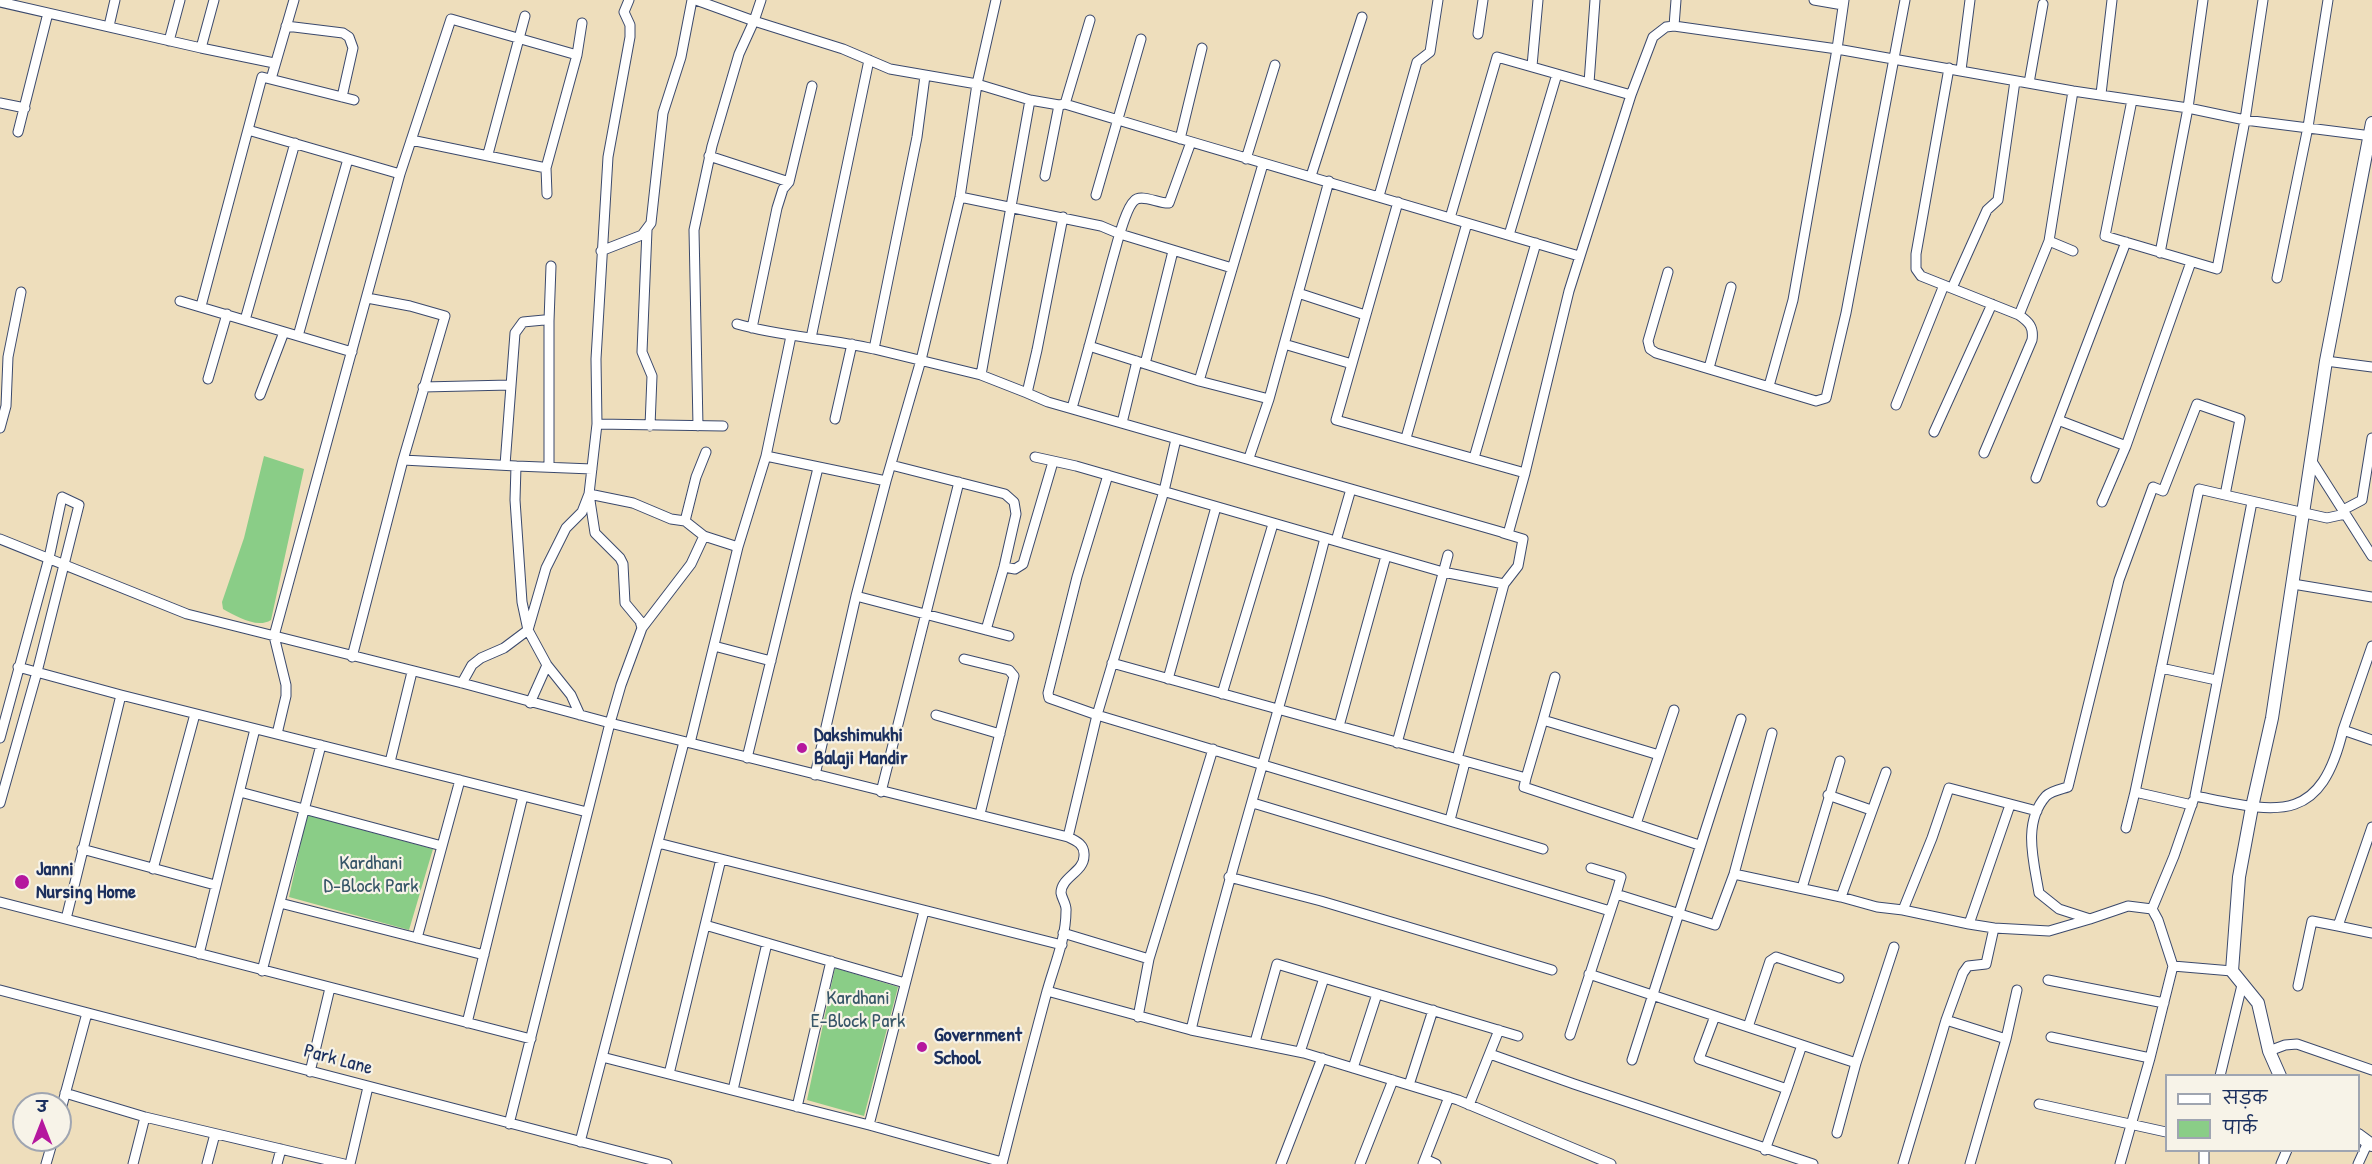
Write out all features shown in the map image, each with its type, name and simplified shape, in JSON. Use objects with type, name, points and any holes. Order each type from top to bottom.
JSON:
[{"type":"street","points":[[109,26],[115,0]]},
{"type":"street","points":[[169,41],[180,0]]},
{"type":"street","points":[[201,48],[214,0]]},
{"type":"street","points":[[270,79],[294,0]]},
{"type":"street","points":[[462,683],[472,665],[481,658],[504,648],[528,630],[546,568],[566,528],[582,512],[589,494],[597,424],[596,360],[608,157],[630,37],[630,25],[624,12],[629,0]]},
{"type":"street","points":[[650,426],[652,376],[642,352],[647,230],[653,214],[663,113],[681,57],[694,0],[843,49],[890,69],[977,84],[1030,100],[1062,104],[1579,256]]},
{"type":"street","points":[[698,426],[694,230],[709,156],[739,54],[761,0]]},
{"type":"street","points":[[815,775],[856,596],[921,360],[960,197],[977,84],[996,0]]},
{"type":"street","points":[[1379,196],[1418,62],[1430,52],[1438,0]]},
{"type":"street","points":[[1478,34],[1483,0]]},
{"type":"street","points":[[1532,66],[1538,0]]},
{"type":"street","points":[[1588,83],[1595,0]]},
{"type":"street","points":[[1674,26],[1677,0]]},
{"type":"street","points":[[1768,386],[1793,300],[1838,49],[1844,2],[1814,0]]},
{"type":"street","points":[[1668,272],[1648,341],[1650,349],[1656,353],[1816,401],[1826,398],[1846,314],[1905,0]]},
{"type":"street","points":[[1960,70],[1970,0]]},
{"type":"street","points":[[2101,94],[2112,0]]},
{"type":"street","points":[[2160,253],[2188,108],[2203,0]]},
{"type":"street","points":[[2132,100],[2105,236],[2217,269],[2245,120],[2263,0]]},
{"type":"street","points":[[2277,278],[2308,127],[2328,0]]},
{"type":"street","points":[[0,2],[274,63]]},
{"type":"street","points":[[2030,83],[2043,4]]},
{"type":"street","points":[[18,132],[48,13]]},
{"type":"street","points":[[488,154],[525,16]]},
{"type":"street","points":[[1311,176],[1362,17]]},
{"type":"street","points":[[277,734],[286,696],[286,685],[274,636],[400,174],[451,19],[577,55]]},
{"type":"street","points":[[1045,176],[1062,104],[1090,20]]},
{"type":"street","points":[[547,194],[546,168],[577,55],[582,23]]},
{"type":"street","points":[[286,26],[343,33],[349,37],[353,48],[342,97]]},
{"type":"street","points":[[1500,532],[1508,534],[1579,256],[1630,95],[1653,37],[1666,27],[1674,26],[1838,49],[2073,91],[2188,108],[2245,120],[2371,136]]},
{"type":"street","points":[[1096,195],[1140,39]]},
{"type":"street","points":[[1180,139],[1202,48]]},
{"type":"street","points":[[1450,218],[1497,57],[1630,95]]},
{"type":"street","points":[[811,339],[869,60]]},
{"type":"street","points":[[1246,159],[1275,65]]},
{"type":"street","points":[[1949,68],[1915,263],[1916,269],[1921,276],[2019,315],[2029,322],[2033,330],[2032,340],[1984,453]]},
{"type":"street","points":[[1509,235],[1557,74]]},
{"type":"street","points":[[874,349],[917,137],[925,76]]},
{"type":"street","points":[[201,306],[262,77],[354,100]]},
{"type":"street","points":[[1896,405],[1948,287],[1987,210],[1998,200],[2015,81]]},
{"type":"street","points":[[752,328],[777,208],[783,189],[789,182],[812,86]]},
{"type":"street","points":[[2019,315],[2049,241],[2073,91]]},
{"type":"street","points":[[981,375],[997,274],[1012,206],[1030,100]]},
{"type":"street","points":[[0,103],[25,108]]},
{"type":"street","points":[[2279,1074],[2269,1051],[2258,1003],[2232,971],[2239,877],[2272,718],[2326,361],[2372,123]]},
{"type":"street","points":[[248,130],[400,174]]},
{"type":"street","points":[[411,140],[488,154],[546,168]]},
{"type":"street","points":[[1072,408],[1120,234],[1132,202],[1137,198],[1169,202],[1191,142]]},
{"type":"street","points":[[245,320],[295,143]]},
{"type":"street","points":[[709,156],[789,182]]},
{"type":"street","points":[[298,336],[348,159]]},
{"type":"street","points":[[1199,381],[1263,164]]},
{"type":"street","points":[[1249,458],[1269,399],[1329,181]]},
{"type":"street","points":[[960,197],[1101,226],[1173,251],[1232,268]]},
{"type":"street","points":[[1398,202],[1336,420],[1525,473]]},
{"type":"street","points":[[1027,393],[1063,218]]},
{"type":"street","points":[[1406,438],[1467,223]]},
{"type":"street","points":[[601,251],[638,237],[647,230]]},
{"type":"street","points":[[2049,241],[2073,251]]},
{"type":"street","points":[[2036,478],[2126,242]]},
{"type":"street","points":[[1474,458],[1536,243]]},
{"type":"street","points":[[1122,423],[1173,251]]},
{"type":"street","points":[[2102,502],[2126,446],[2191,262]]},
{"type":"street","points":[[549,467],[551,266]]},
{"type":"street","points":[[1709,368],[1731,287]]},
{"type":"street","points":[[0,428],[8,357],[21,292]]},
{"type":"street","points":[[1298,293],[1365,315]]},
{"type":"street","points":[[352,657],[403,460],[445,316],[410,306],[367,298]]},
{"type":"street","points":[[180,301],[352,352]]},
{"type":"street","points":[[1934,432],[1992,304]]},
{"type":"street","points":[[208,379],[227,314]]},
{"type":"street","points":[[549,321],[523,322],[515,333],[510,385],[511,466],[522,602],[528,630],[548,665],[571,695],[580,715]]},
{"type":"street","points":[[737,324],[790,336],[852,344],[981,375],[1072,408],[1523,539],[1518,566],[1504,584],[1461,761],[1450,820]]},
{"type":"street","points":[[260,395],[284,332]]},
{"type":"street","points":[[580,1142],[657,843],[714,646],[738,547],[766,456],[790,336]]},
{"type":"street","points":[[835,419],[852,344]]},
{"type":"street","points":[[1284,344],[1352,364]]},
{"type":"street","points":[[1089,346],[1199,381],[1269,399]]},
{"type":"street","points":[[2326,361],[2372,367]]},
{"type":"street","points":[[423,387],[510,385]]},
{"type":"street","points":[[2090,919],[2059,909],[2039,893],[2030,841],[2037,812],[2048,794],[2068,787],[2118,580],[2153,487],[2163,491],[2197,404],[2240,419],[2225,495]]},
{"type":"street","points":[[2058,420],[2126,446]]},
{"type":"street","points":[[597,424],[723,426]]},
{"type":"street","points":[[2126,828],[2199,489],[2327,518],[2344,512],[2362,500],[2372,438]]},
{"type":"street","points":[[1068,837],[1097,715],[1164,491],[1176,439]]},
{"type":"street","points":[[685,521],[696,477],[706,452]]},
{"type":"street","points":[[766,456],[886,481]]},
{"type":"street","points":[[1035,457],[1108,475],[1443,572],[1504,584]]},
{"type":"street","points":[[403,460],[592,469]]},
{"type":"street","points":[[2310,460],[2372,556]]},
{"type":"street","points":[[1004,567],[1015,569],[1021,568],[1023,564],[1053,462]]},
{"type":"street","points":[[891,465],[1005,494],[1014,502],[1017,513],[986,630]]},
{"type":"street","points":[[747,758],[818,468]]},
{"type":"street","points":[[1108,475],[1077,577],[1048,693],[1049,698],[1097,715],[1543,849]]},
{"type":"street","points":[[881,792],[959,482]]},
{"type":"street","points":[[1336,541],[1351,489]]},
{"type":"street","points":[[589,494],[633,503],[671,519],[685,521],[704,536],[738,547]]},
{"type":"street","points":[[589,494],[595,533],[623,564],[625,603],[640,621],[642,628]]},
{"type":"street","points":[[0,738],[49,558],[62,497],[79,505],[66,564],[0,803]]},
{"type":"street","points":[[2152,909],[2174,856],[2193,800],[2252,502]]},
{"type":"street","points":[[1168,679],[1216,507]]},
{"type":"street","points":[[1222,694],[1273,524]]},
{"type":"street","points":[[509,1124],[621,685],[642,628],[691,564],[704,536]]},
{"type":"street","points":[[1191,1030],[1229,877],[1253,803],[1325,538]]},
{"type":"street","points":[[0,539],[187,614],[462,683],[530,703],[687,743],[1068,837],[1080,843],[1084,850],[1085,859],[1077,871],[1065,881],[1061,893],[1067,909],[1062,945],[1047,990],[1002,1163],[868,1125],[602,1057]]},
{"type":"street","points":[[1397,743],[1448,555]]},
{"type":"street","points":[[1339,726],[1386,556]]},
{"type":"street","points":[[2293,584],[2372,597]]},
{"type":"street","points":[[856,596],[1009,636]]},
{"type":"street","points":[[714,646],[771,661]]},
{"type":"street","points":[[2135,792],[2252,807],[2294,806],[2309,797],[2323,783],[2336,759],[2343,730],[2372,646]]},
{"type":"street","points":[[964,659],[1013,672],[1013,682],[980,814]]},
{"type":"street","points":[[1112,663],[1526,778]]},
{"type":"street","points":[[530,703],[548,665]]},
{"type":"street","points":[[18,667],[195,714],[587,812]]},
{"type":"street","points":[[2161,668],[2216,680]]},
{"type":"street","points":[[390,762],[412,672]]},
{"type":"street","points":[[1555,677],[1524,787],[1699,845]]},
{"type":"street","points":[[66,919],[121,695]]},
{"type":"street","points":[[1636,824],[1674,710]]},
{"type":"street","points":[[153,869],[195,714]]},
{"type":"street","points":[[936,716],[1000,734]]},
{"type":"street","points":[[1632,1060],[1741,719]]},
{"type":"street","points":[[1543,720],[1659,755]]},
{"type":"street","points":[[199,954],[255,729]]},
{"type":"street","points":[[2343,730],[2372,740]]},
{"type":"street","points":[[1616,894],[1715,925],[1734,874],[1772,733]]},
{"type":"street","points":[[262,970],[321,745]]},
{"type":"street","points":[[1138,1017],[1149,959],[1213,749]]},
{"type":"street","points":[[1802,888],[1840,761]]},
{"type":"street","points":[[1841,897],[1886,772]]},
{"type":"street","points":[[417,938],[460,780]]},
{"type":"street","points":[[1903,910],[1949,788],[2037,812]]},
{"type":"street","points":[[240,792],[442,846]]},
{"type":"street","points":[[467,1023],[523,795]]},
{"type":"street","points":[[1828,795],[1871,810]]},
{"type":"street","points":[[1253,803],[1610,911]]},
{"type":"street","points":[[1969,924],[2010,805]]},
{"type":"street","points":[[2338,926],[2372,826]]},
{"type":"street","points":[[657,843],[1062,945]]},
{"type":"street","points":[[82,849],[215,885]]},
{"type":"street","points":[[669,1074],[721,859]]},
{"type":"street","points":[[1570,1035],[1621,878],[1591,868]]},
{"type":"street","points":[[1734,874],[1841,897],[1876,907],[1994,928],[2049,931],[2101,917],[2128,906],[2152,909]]},
{"type":"street","points":[[1229,877],[1321,901],[1552,969]]},
{"type":"street","points":[[0,902],[531,1039]]},
{"type":"street","points":[[280,903],[484,955]]},
{"type":"street","points":[[2120,1164],[2173,966],[2158,920],[2152,909]]},
{"type":"street","points":[[868,1125],[924,911]]},
{"type":"street","points":[[2298,986],[2312,921],[2372,933]]},
{"type":"street","points":[[705,925],[905,983]]},
{"type":"street","points":[[1903,1164],[1946,1020],[1963,973],[1968,966],[1986,964],[1994,928]]},
{"type":"street","points":[[1064,933],[1149,959]]},
{"type":"street","points":[[733,1090],[767,943]]},
{"type":"street","points":[[1837,1133],[1856,1063],[1894,947]]},
{"type":"street","points":[[1748,1027],[1770,961],[1776,957],[1839,978]]},
{"type":"street","points":[[797,1107],[831,961]]},
{"type":"street","points":[[1255,1042],[1277,964],[1518,1036]]},
{"type":"street","points":[[2173,966],[2232,971]]},
{"type":"street","points":[[1589,974],[1856,1063]]},
{"type":"street","points":[[1300,1052],[1324,978]]},
{"type":"street","points":[[2048,980],[2164,1003]]},
{"type":"street","points":[[2220,1074],[2242,985]]},
{"type":"street","points":[[310,1072],[330,988]]},
{"type":"street","name":"Park Lane","points":[[0,990],[667,1164]]},
{"type":"street","points":[[1047,990],[1191,1030],[1300,1052],[1449,1097],[1611,1164]]},
{"type":"street","points":[[1970,1164],[2006,1039],[2017,990]]},
{"type":"street","points":[[1353,1068],[1377,994]]},
{"type":"street","points":[[1409,1085],[1433,1011]]},
{"type":"street","points":[[66,1092],[87,1013]]},
{"type":"street","points":[[1714,1016],[1699,1059],[1787,1089]]},
{"type":"street","points":[[1946,1020],[2006,1039]]},
{"type":"street","points":[[1469,1105],[1499,1030]]},
{"type":"street","points":[[2051,1037],[2150,1058]]},
{"type":"street","points":[[2269,1051],[2284,1044],[2297,1044],[2372,1070]]},
{"type":"street","points":[[1766,1150],[1802,1045]]},
{"type":"street","points":[[1491,1054],[1766,1150],[1813,1164]]},
{"type":"street","points":[[1281,1164],[1322,1058]]},
{"type":"street","points":[[1360,1164],[1393,1080]]},
{"type":"street","points":[[350,1164],[368,1087]]},
{"type":"street","points":[[72,1096],[145,1117],[344,1164]]},
{"type":"street","points":[[1436,1164],[1424,1161],[1449,1097]]},
{"type":"street","points":[[2039,1104],[2165,1132]]},
{"type":"street","points":[[133,1164],[145,1117]]},
{"type":"street","points":[[207,1164],[215,1134]]},
{"type":"street","points":[[2358,1164],[2366,1141]]},
{"type":"street","points":[[277,1164],[281,1149]]},
{"type":"green space","points":[[264,456],[304,469],[271,620],[259,623],[223,609],[222,602],[244,538]]},
{"type":"green space","name":"Kardhani D-Block Park","points":[[307,815],[433,849],[409,930],[289,897]]},
{"type":"green space","name":"Kardhani E-Block Park","points":[[835,968],[898,987],[864,1116],[807,1100]]},
{"type":"place","name":"Dakshimukhi Balaji Mandir","points":[[802,748]]},
{"type":"place","name":"Janni Nursing Home","points":[[22,882]]},
{"type":"place","name":"Government School","points":[[922,1047]]}]
